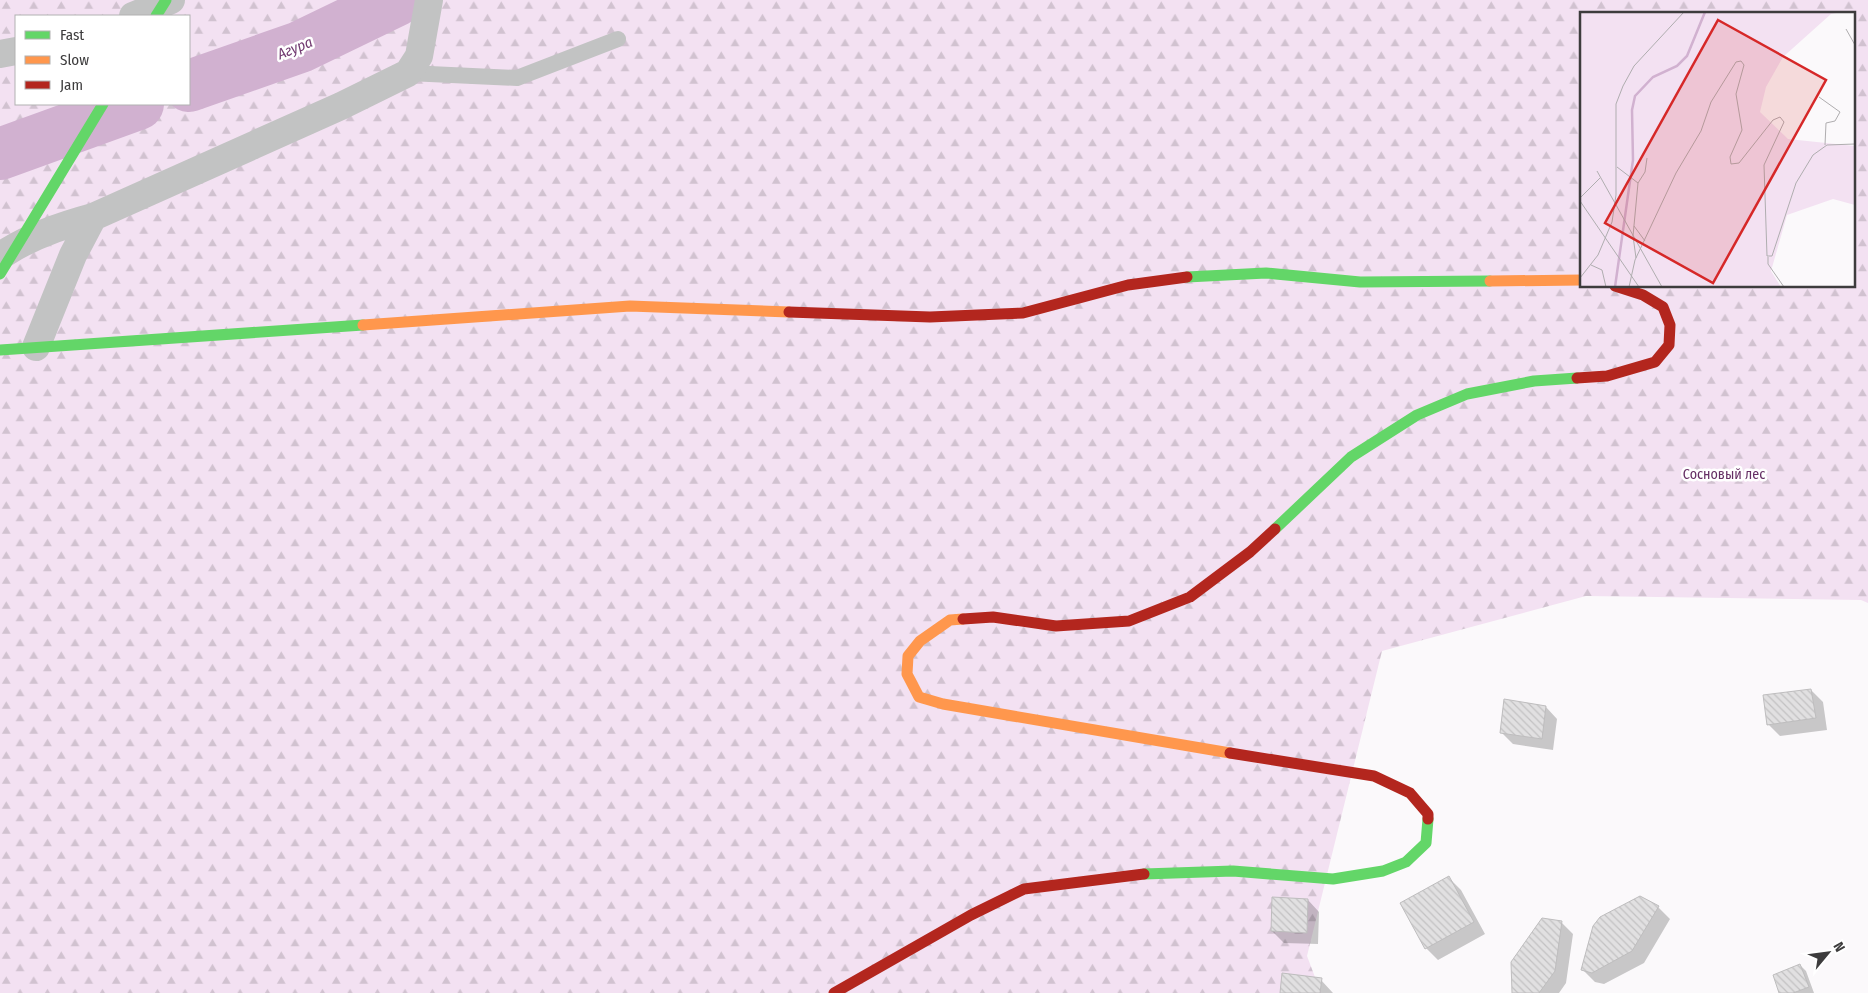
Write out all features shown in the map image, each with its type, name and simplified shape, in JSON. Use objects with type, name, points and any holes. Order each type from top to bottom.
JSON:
[{"type":"main road","points":[[157,15],[166,0]]},
{"type":"main road","points":[[0,274],[102,105]]},
{"type":"main road","points":[[0,350],[630,306],[930,317],[1023,313],[1128,285],[1203,275],[1266,273],[1360,282],[1580,280]]},
{"type":"main road","points":[[834,993],[971,915],[1024,889],[1130,874],[1233,871],[1334,879],[1383,871],[1406,862],[1426,843],[1428,814],[1410,793],[1374,776],[943,704],[919,697],[907,674],[908,656],[920,641],[950,620],[992,618],[1056,626],[1129,622],[1190,597],[1250,552],[1351,457],[1417,415],[1467,394],[1534,381],[1607,376],[1655,362],[1669,345],[1670,325],[1663,308],[1643,295],[1621,288]]},
{"type":"street","points":[[135,15],[171,0]]},
{"type":"street","points":[[0,256],[17,245],[69,224],[93,217],[341,106],[413,64],[428,0]]},
{"type":"street","points":[[0,54],[15,51]]},
{"type":"street","points":[[36,347],[73,254],[93,217]]},
{"type":"lane","points":[[413,64],[517,78],[618,39]]},
{"type":"green space","name":"Сосновый лес","points":[[0,0],[1868,0],[1868,603],[1861,600],[1586,596],[1382,651],[1307,956],[1321,993],[0,993]]},
{"type":"building","points":[[1811,689],[1816,718],[1767,725],[1763,695]]},
{"type":"building","points":[[1504,699],[1546,706],[1542,739],[1500,733]]},
{"type":"building","points":[[1449,876],[1474,922],[1425,949],[1400,903]]},
{"type":"building","points":[[1640,896],[1659,906],[1632,951],[1592,973],[1581,970],[1593,926],[1600,917]]},
{"type":"building","points":[[1272,897],[1308,899],[1307,933],[1271,931]]},
{"type":"building","points":[[1542,918],[1562,921],[1555,971],[1539,993],[1512,993],[1511,962]]},
{"type":"building","points":[[1800,964],[1809,987],[1793,993],[1779,993],[1773,975]]},
{"type":"building","points":[[1282,973],[1322,978],[1320,993],[1280,993]]},
{"type":"waterway","name":"Агура","points":[[190,86],[300,47],[397,0]]},
{"type":"waterway","name":"Агура","points":[[0,154],[135,105]]},
{"type":"traffic: fast","points":[[157,15],[166,0]]},
{"type":"traffic: fast","points":[[0,274],[102,105]]},
{"type":"traffic: fast","points":[[1187,277],[1266,273],[1360,282],[1490,281]]},
{"type":"traffic: fast","points":[[0,350],[363,325]]},
{"type":"traffic: fast","points":[[1275,529],[1351,457],[1417,415],[1467,394],[1534,381],[1577,378]]},
{"type":"traffic: fast","points":[[1144,874],[1233,871],[1333,879],[1383,871],[1406,862],[1426,843],[1428,819]]},
{"type":"traffic: slow","points":[[1490,281],[1580,280]]},
{"type":"traffic: slow","points":[[363,325],[630,306],[789,312]]},
{"type":"traffic: slow","points":[[963,619],[950,620],[920,641],[908,656],[907,674],[919,697],[943,704],[1230,753]]},
{"type":"traffic: jam","points":[[789,312],[930,317],[1023,313],[1128,285],[1187,277]]},
{"type":"traffic: jam","points":[[1577,378],[1607,376],[1655,362],[1669,345],[1670,325],[1663,307],[1643,295],[1621,288]]},
{"type":"traffic: jam","points":[[963,619],[993,617],[1056,626],[1129,621],[1190,597],[1250,552],[1275,529]]},
{"type":"traffic: jam","points":[[1230,753],[1374,776],[1410,793],[1428,814],[1428,819]]},
{"type":"traffic: jam","points":[[834,993],[971,915],[1024,889],[1144,874]]}]
